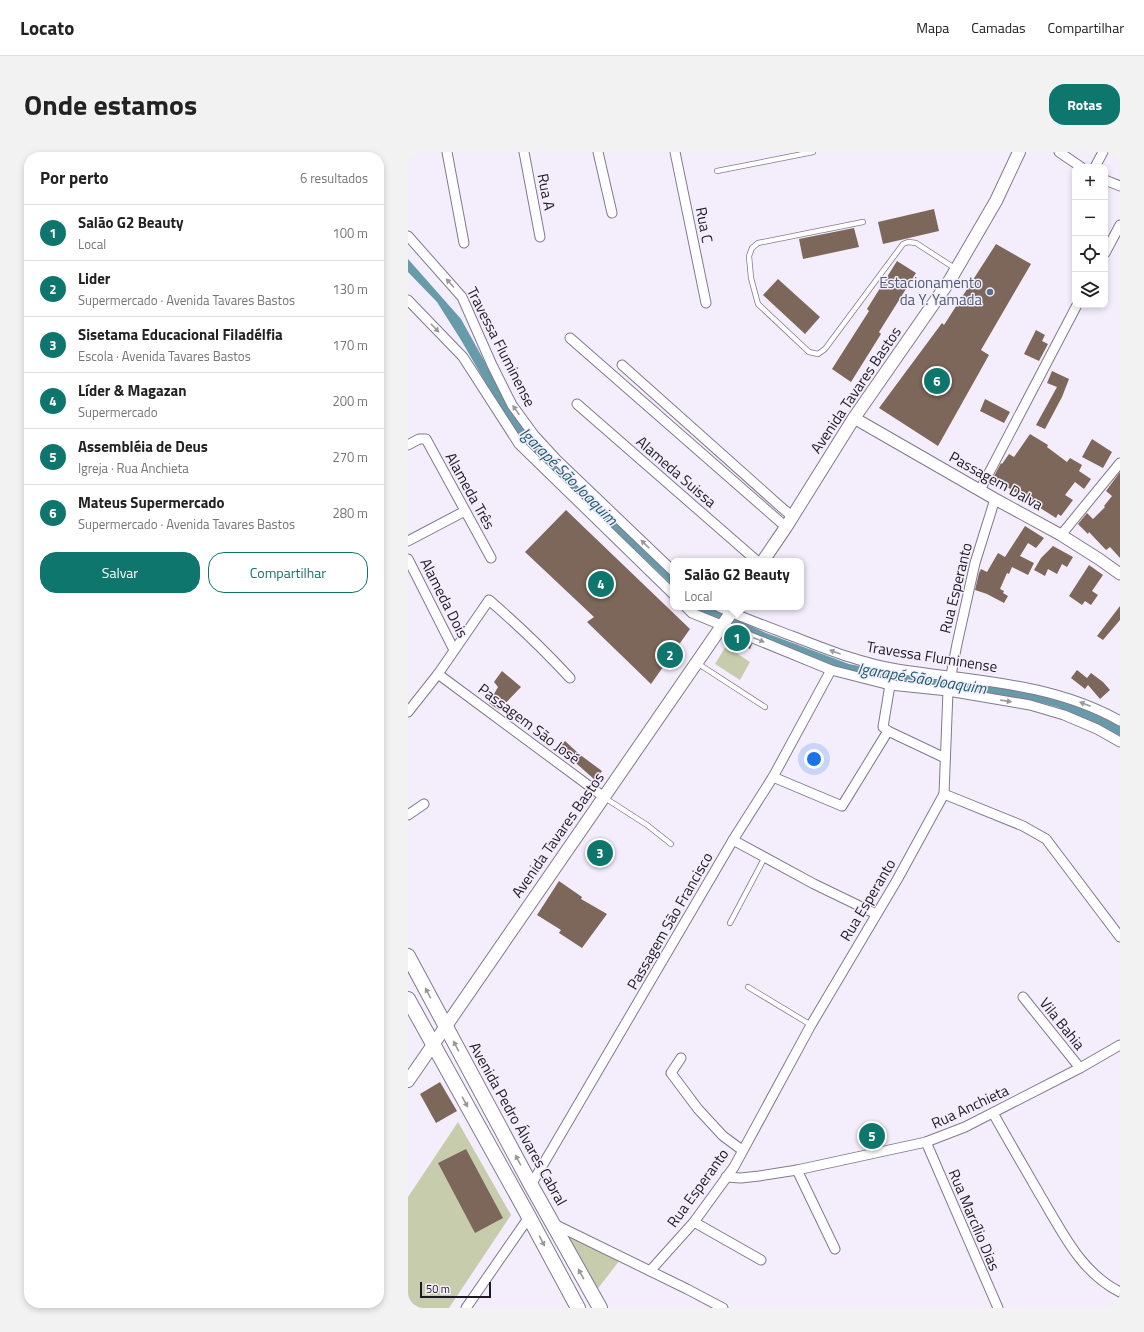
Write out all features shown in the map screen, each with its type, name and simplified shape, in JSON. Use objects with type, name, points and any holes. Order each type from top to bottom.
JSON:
[{"type":"main road","name":"Avenida Tavares Bastos","points":[[765,558],[793,517],[854,418],[950,280],[996,201],[1019,152]]},
{"type":"main road","name":"Avenida Tavares Bastos","points":[[408,1081],[432,1044],[446,1027],[729,617]]},
{"type":"main road","name":"Avenida Pedro Álvares Cabral","points":[[408,956],[531,1185],[600,1308]]},
{"type":"main road","points":[[408,999],[578,1308]]},
{"type":"street","points":[[447,152],[464,243]]},
{"type":"street","name":"Rua A","points":[[524,152],[540,237]]},
{"type":"street","points":[[598,152],[612,214]]},
{"type":"street","name":"Rua C","points":[[675,152],[706,303]]},
{"type":"street","points":[[1059,152],[1077,164]]},
{"type":"street","points":[[1097,164],[1103,152]]},
{"type":"street","points":[[1108,181],[1120,186]]},
{"type":"street","points":[[1108,247],[1120,225]]},
{"type":"street","name":"Travessa Fluminense","points":[[408,236],[462,297],[509,398],[534,435],[557,460],[670,568]]},
{"type":"street","points":[[408,300],[463,357],[520,444],[670,591]]},
{"type":"street","points":[[980,490],[1075,308]]},
{"type":"street","points":[[570,338],[786,527]]},
{"type":"street","points":[[622,365],[793,517]]},
{"type":"street","name":"Alameda Suissa","points":[[577,404],[754,558]]},
{"type":"street","name":"Passagem Dalva","points":[[854,418],[1061,535],[1120,574]]},
{"type":"street","name":"Alameda Três","points":[[408,445],[419,439],[426,439],[491,558]]},
{"type":"street","points":[[1061,535],[1119,465]]},
{"type":"street","name":"Rua Esperanto","points":[[650,1271],[694,1222],[734,1167],[811,1025],[897,880],[944,794],[948,690],[950,677],[975,563],[995,499]]},
{"type":"street","points":[[408,541],[465,511]]},
{"type":"street","name":"Alameda Dois","points":[[408,559],[454,650]]},
{"type":"street","points":[[408,712],[438,674],[489,600],[530,637],[570,678]]},
{"type":"street","points":[[689,610],[692,613],[729,617],[831,670],[890,685],[948,690],[1030,705],[1064,715],[1097,729],[1120,742]]},
{"type":"street","name":"Travessa Fluminense","points":[[729,617],[866,662],[896,669],[998,682],[1050,692],[1088,705],[1120,720]]},
{"type":"street","name":"Passagem São Francisco","points":[[531,1185],[733,840],[773,777],[831,670]]},
{"type":"street","name":"Passagem São José","points":[[438,674],[604,797]]},
{"type":"street","points":[[890,685],[883,727],[888,731],[945,758]]},
{"type":"street","points":[[773,777],[842,806],[888,731]]},
{"type":"street","points":[[944,794],[1022,826],[1046,839],[1120,937]]},
{"type":"street","points":[[408,815],[424,804]]},
{"type":"street","points":[[733,840],[814,884],[876,914]]},
{"type":"street","name":"Vila Bahia","points":[[1023,996],[1080,1068]]},
{"type":"street","name":"Rua Anchieta","points":[[726,1178],[759,1176],[797,1170],[926,1142],[965,1127],[993,1113],[1080,1068],[1120,1045]]},
{"type":"street","points":[[681,1058],[671,1073],[703,1115],[723,1136],[742,1150]]},
{"type":"street","points":[[993,1113],[1067,1241],[1082,1262],[1095,1276],[1120,1292]]},
{"type":"street","name":"Rua Marcílio Dias","points":[[926,1142],[998,1308]]},
{"type":"street","points":[[797,1170],[835,1249]]},
{"type":"street","points":[[466,1308],[529,1217]]},
{"type":"street","points":[[694,1222],[761,1260]]},
{"type":"street","points":[[554,1224],[723,1308]]},
{"type":"lane","points":[[718,171],[813,152]]},
{"type":"lane","points":[[863,222],[758,243],[752,248],[749,256],[758,304],[809,352],[818,354],[825,349],[903,244],[908,242],[916,243],[956,269]]},
{"type":"lane","points":[[697,663],[766,707]]},
{"type":"lane","points":[[604,797],[647,825],[671,844]]},
{"type":"lane","points":[[730,923],[765,857]]},
{"type":"lane","points":[[748,987],[811,1025]]},
{"type":"green space","points":[[726,646],[750,662],[740,680],[715,664]]},
{"type":"green space","points":[[458,1122],[511,1215],[449,1308],[408,1308],[408,1197]]},
{"type":"green space","points":[[554,1224],[620,1260],[592,1296]]},
{"type":"water","name":"Igarapé São Joaquim","points":[[408,259],[461,319],[511,409],[670,572],[670,583],[517,437],[461,340],[437,302],[408,272]]},
{"type":"water","name":"Igarapé São Joaquim","points":[[699,610],[715,610],[766,633],[849,664],[894,673],[1003,687],[1060,700],[1089,711],[1120,726],[1120,736],[1057,707],[1038,702],[978,691],[896,682],[834,668]]},
{"type":"building","points":[[934,209],[939,231],[883,244],[878,222]]},
{"type":"building","points":[[854,228],[859,247],[803,259],[799,239]]},
{"type":"building","points":[[996,244],[1031,264],[981,350],[989,355],[938,446],[879,408],[942,323],[944,325]]},
{"type":"building","points":[[897,261],[916,273],[879,332],[881,334],[851,382],[832,369],[869,311],[867,309]]},
{"type":"building","points":[[778,279],[820,317],[805,334],[763,295]]},
{"type":"building","points":[[1036,330],[1045,335],[1042,341],[1048,344],[1039,361],[1024,354]]},
{"type":"building","points":[[1052,371],[1069,379],[1062,397],[1045,429],[1036,425],[1057,387],[1047,383]]},
{"type":"building","points":[[985,399],[1010,412],[1004,423],[980,411]]},
{"type":"building","points":[[1030,434],[1048,445],[1047,447],[1067,462],[1070,458],[1082,465],[1079,471],[1091,479],[1084,489],[1075,482],[1065,495],[1073,500],[1061,516],[1058,514],[1056,518],[993,478],[1001,463],[1002,464],[1009,454],[1014,457]]},
{"type":"building","points":[[1092,439],[1112,452],[1103,468],[1082,457]]},
{"type":"building","points":[[1120,472],[1120,558],[1110,547],[1106,550],[1089,532],[1088,534],[1078,524],[1087,513],[1093,519],[1105,507],[1104,506],[1112,496],[1106,491]]},
{"type":"building","points":[[566,510],[690,629],[651,684],[587,622],[594,617],[525,552]]},
{"type":"building","points":[[1025,526],[1044,538],[1036,548],[1028,543],[1020,556],[1034,563],[1028,575],[1012,567],[1009,574],[1007,573],[1000,589],[1008,596],[1004,603],[987,594],[975,590],[981,569],[987,572],[998,553],[1005,557]]},
{"type":"building","points":[[1053,546],[1073,557],[1067,567],[1062,564],[1057,574],[1048,569],[1045,576],[1034,570],[1041,558]]},
{"type":"building","points":[[1089,565],[1103,575],[1092,591],[1098,595],[1091,605],[1085,601],[1082,605],[1069,596]]},
{"type":"building","points":[[1120,606],[1120,620],[1103,640],[1097,636]]},
{"type":"building","points":[[726,633],[752,644],[750,649],[724,636]]},
{"type":"building","points":[[1077,670],[1087,678],[1091,673],[1103,682],[1110,690],[1100,699],[1088,685],[1085,689],[1071,678]]},
{"type":"building","points":[[502,671],[521,687],[499,710],[489,703],[498,687],[494,682]]},
{"type":"building","points":[[565,741],[579,754],[602,771],[595,780],[559,748]]},
{"type":"building","points":[[559,881],[582,897],[581,899],[607,914],[582,948],[559,933],[561,930],[537,915]]},
{"type":"building","points":[[440,1082],[457,1111],[436,1123],[420,1094]]},
{"type":"building","points":[[466,1149],[503,1218],[475,1233],[438,1163]]},
{"type":"place","name":"Estacionamento da Y. Yamada","points":[[990,292]]},
{"type":"place","name":"Mateus Supermercado","points":[[937,381]]},
{"type":"place","name":"Líder & Magazan","points":[[601,584]]},
{"type":"place","name":"Salão G2 Beauty","points":[[737,638]]},
{"type":"place","name":"Lider","points":[[670,655]]},
{"type":"place","name":"Sisetama Educacional Filadélfia","points":[[600,853]]},
{"type":"place","name":"Assembléia de Deus","points":[[872,1136]]}]
